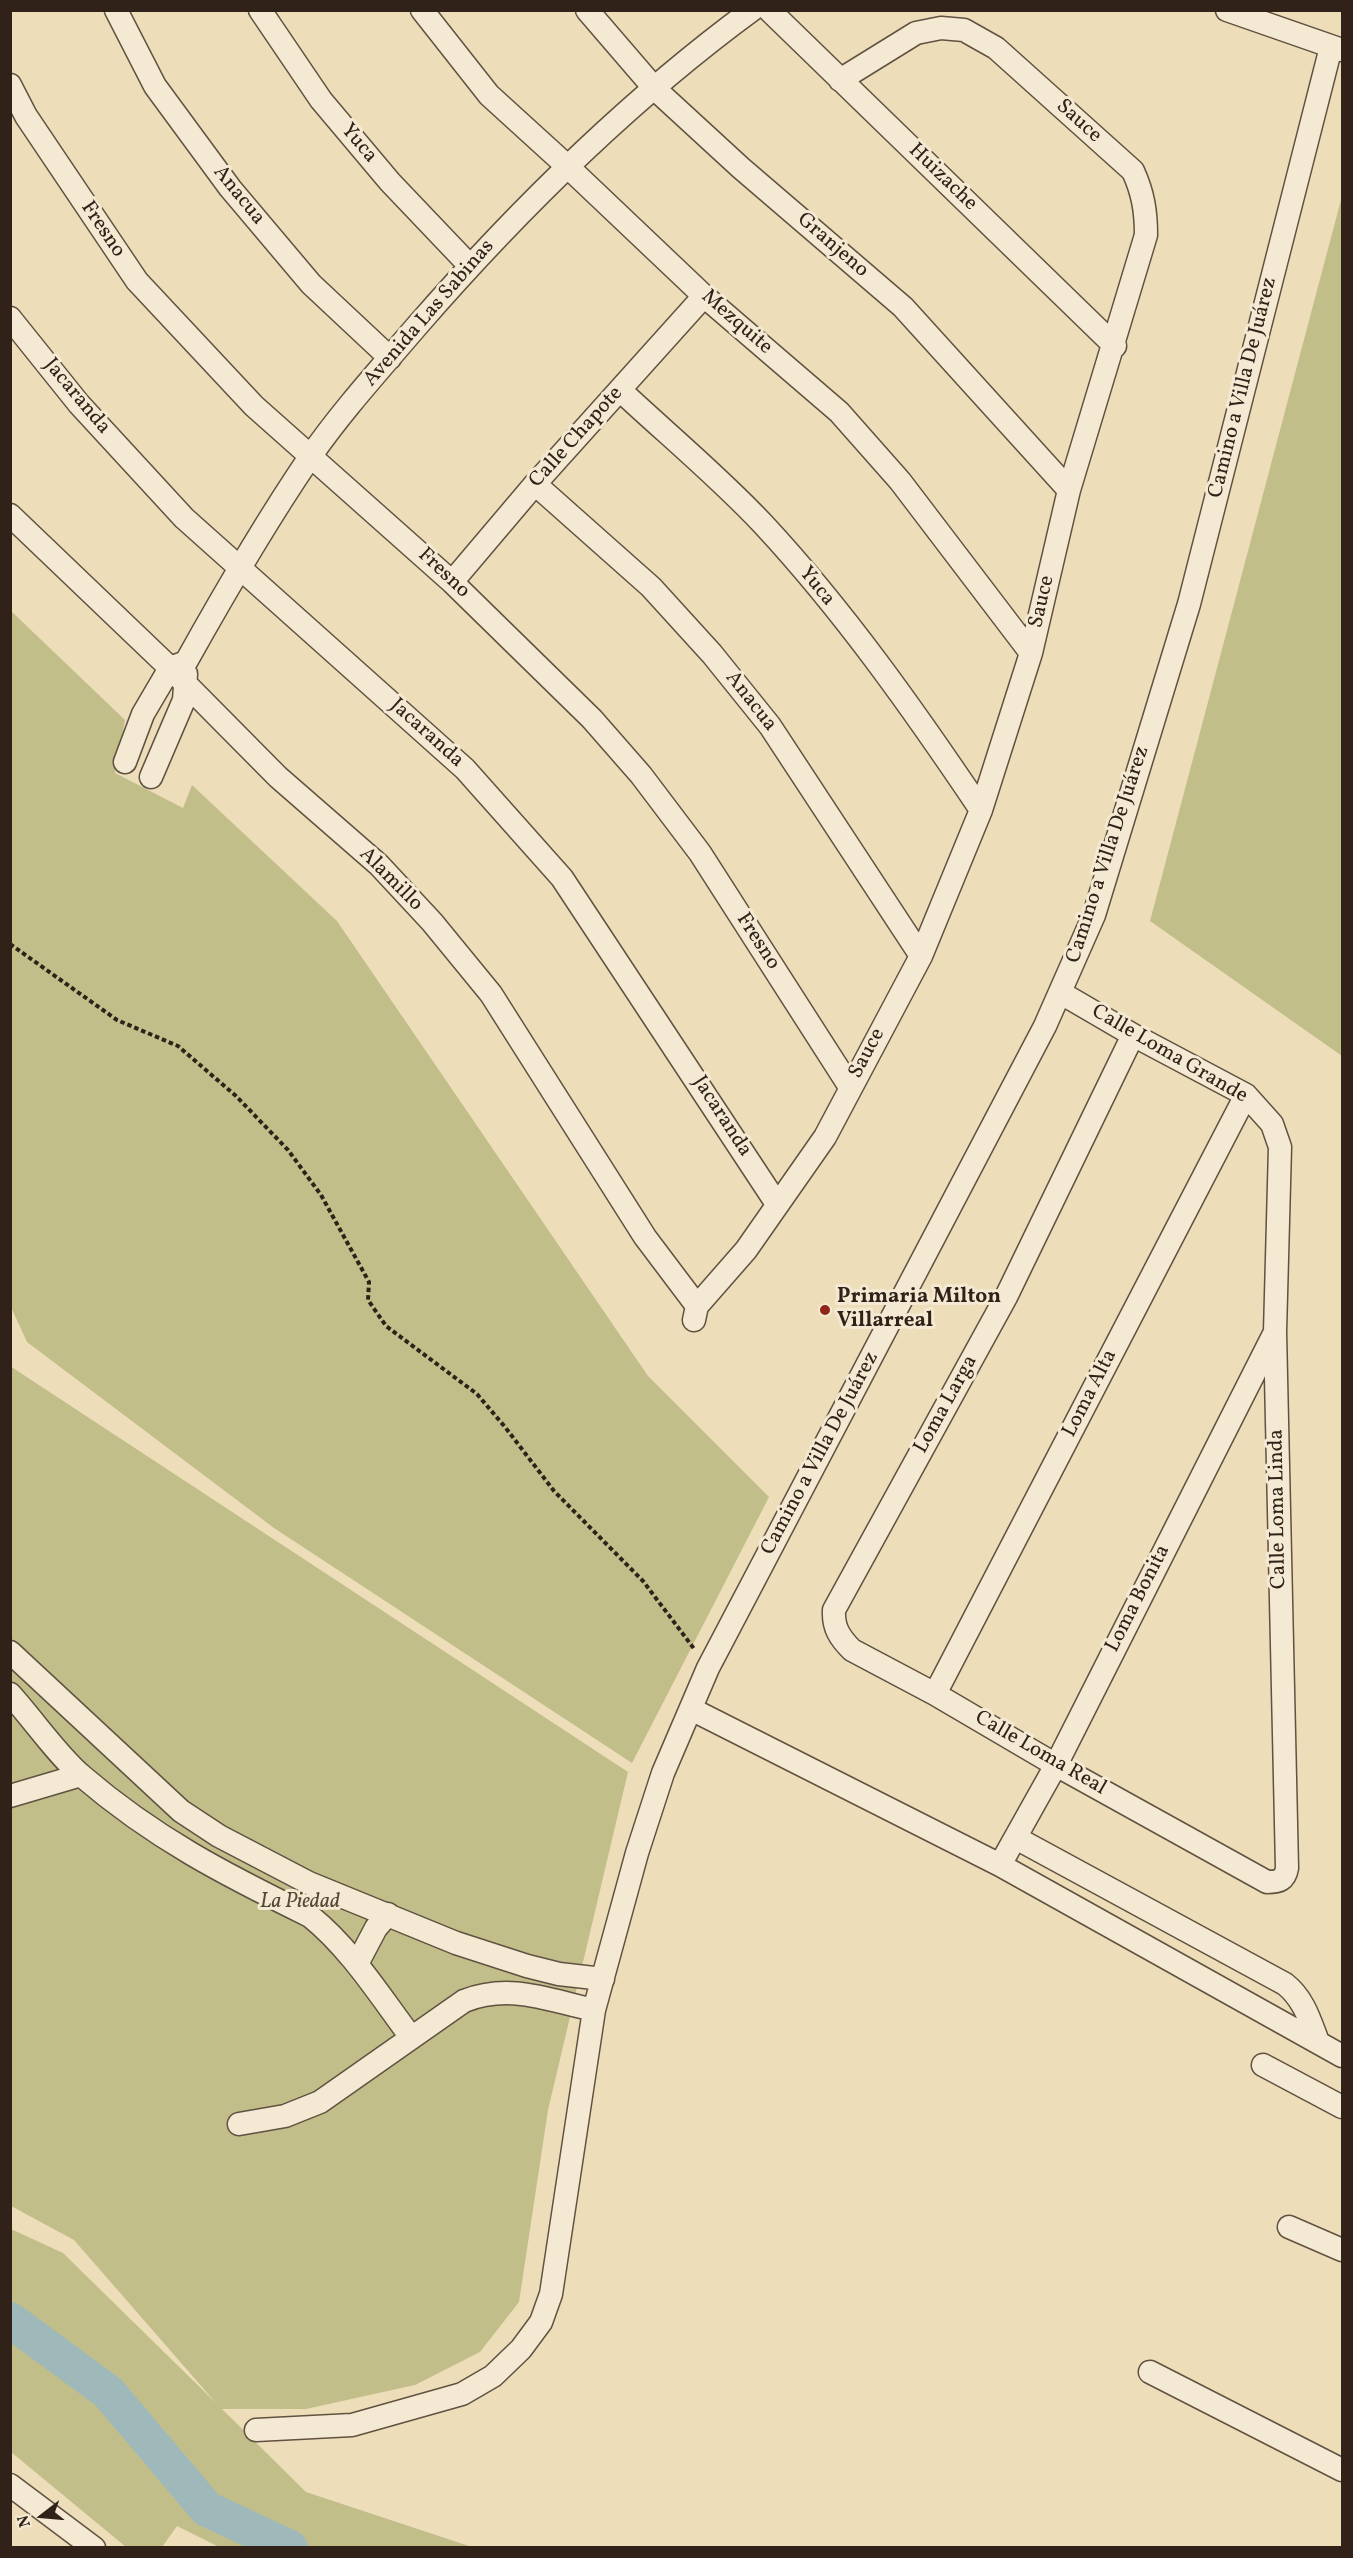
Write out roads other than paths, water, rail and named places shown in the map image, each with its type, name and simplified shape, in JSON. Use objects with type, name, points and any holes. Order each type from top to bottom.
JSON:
[{"type":"street","name":"Anacua","points":[[116,10],[155,86],[230,188],[310,284],[390,358]]},
{"type":"street","name":"Yuca","points":[[261,10],[321,100],[390,182],[470,266]]},
{"type":"street","name":"Mezquite","points":[[422,10],[489,95],[704,296],[839,412],[900,481],[1031,653]]},
{"type":"street","name":"Granjeno","points":[[587,10],[655,89],[741,168],[903,307],[1070,490]]},
{"type":"street","name":"Huizache","points":[[769,10],[1115,346]]},
{"type":"street","points":[[1227,10],[1337,49]]},
{"type":"street","name":"Avenida Las Sabinas","points":[[125,762],[143,714],[178,665],[312,455],[390,358],[470,266],[567,166],[655,89],[752,11]]},
{"type":"street","name":"Sauce","points":[[695,1313],[746,1250],[825,1137],[921,956],[981,810],[1031,653],[1070,490],[1115,346],[1146,235],[1146,210],[1142,190],[1133,171],[996,48],[964,30],[941,28],[916,33],[840,80]]},
{"type":"street","name":"Camino a Villa De Juárez","points":[[256,2430],[352,2425],[462,2394],[493,2376],[521,2349],[541,2322],[551,2294],[594,2010],[637,1853],[663,1773],[708,1668],[1061,993],[1094,915],[1189,604],[1337,49]]},
{"type":"street","name":"Fresno","points":[[10,85],[26,116],[137,281],[254,406],[453,582],[592,719],[641,775],[700,853],[850,1087]]},
{"type":"street","name":"Calle Chapote","points":[[453,582],[535,484],[704,296]]},
{"type":"street","name":"Jacaranda","points":[[10,318],[79,404],[176,510],[465,769],[562,878],[777,1204]]},
{"type":"street","name":"Yuca","points":[[620,390],[762,523],[820,590],[941,750],[981,810]]},
{"type":"street","name":"Anacua","points":[[535,484],[651,586],[712,654],[770,726],[921,956]]},
{"type":"street","name":"Alamillo","points":[[10,515],[178,665],[187,685],[278,777],[379,865],[432,922],[491,994],[695,1313]]},
{"type":"street","points":[[151,777],[184,700],[187,685]]},
{"type":"street","name":"Calle Loma Grande","points":[[1061,993],[1133,1035],[1246,1095],[1272,1124]]},
{"type":"street","name":"Loma Larga","points":[[834,1610],[1006,1297],[1133,1035]]},
{"type":"street","name":"Loma Alta","points":[[935,1694],[1246,1095]]},
{"type":"street","name":"Calle Loma Linda","points":[[1267,1882],[1282,1880],[1287,1868],[1275,1332],[1280,1147],[1272,1124]]},
{"type":"street","name":"Loma Bonita","points":[[1000,1865],[1056,1765],[1275,1332]]},
{"type":"street","name":"Calle Loma Real","points":[[834,1610],[837,1631],[852,1650],[935,1694],[1056,1765],[1267,1882]]},
{"type":"street","points":[[10,1652],[181,1811],[219,1836],[309,1883],[456,1943],[559,1974],[603,1979]]},
{"type":"street","points":[[10,1694],[81,1775],[160,1836],[213,1868],[310,1916],[357,1964],[411,2037]]},
{"type":"street","points":[[691,1709],[1000,1865],[1342,2056]]},
{"type":"street","points":[[10,1797],[81,1775]]},
{"type":"street","points":[[160,1836],[181,1811]]},
{"type":"street","points":[[1016,1838],[1286,1984],[1296,1992],[1302,2002],[1318,2042]]},
{"type":"street","points":[[357,1964],[376,1928],[388,1914]]},
{"type":"street","points":[[239,2124],[285,2116],[320,2102],[464,2001],[482,1994],[499,1991],[515,1992],[594,2010]]},
{"type":"street","points":[[1263,2065],[1342,2107]]},
{"type":"street","points":[[1289,2227],[1342,2250]]},
{"type":"street","points":[[1150,2372],[1342,2469]]},
{"type":"street","points":[[10,2485],[94,2547]]},
{"type":"waterway","points":[[10,2320],[108,2392],[207,2509],[290,2548]]},
{"type":"place","name":"Primaria Milton Villarreal","points":[[825,1310]]},
{"type":"park label","name":"La Piedad","points":[[300,1903]]}]
